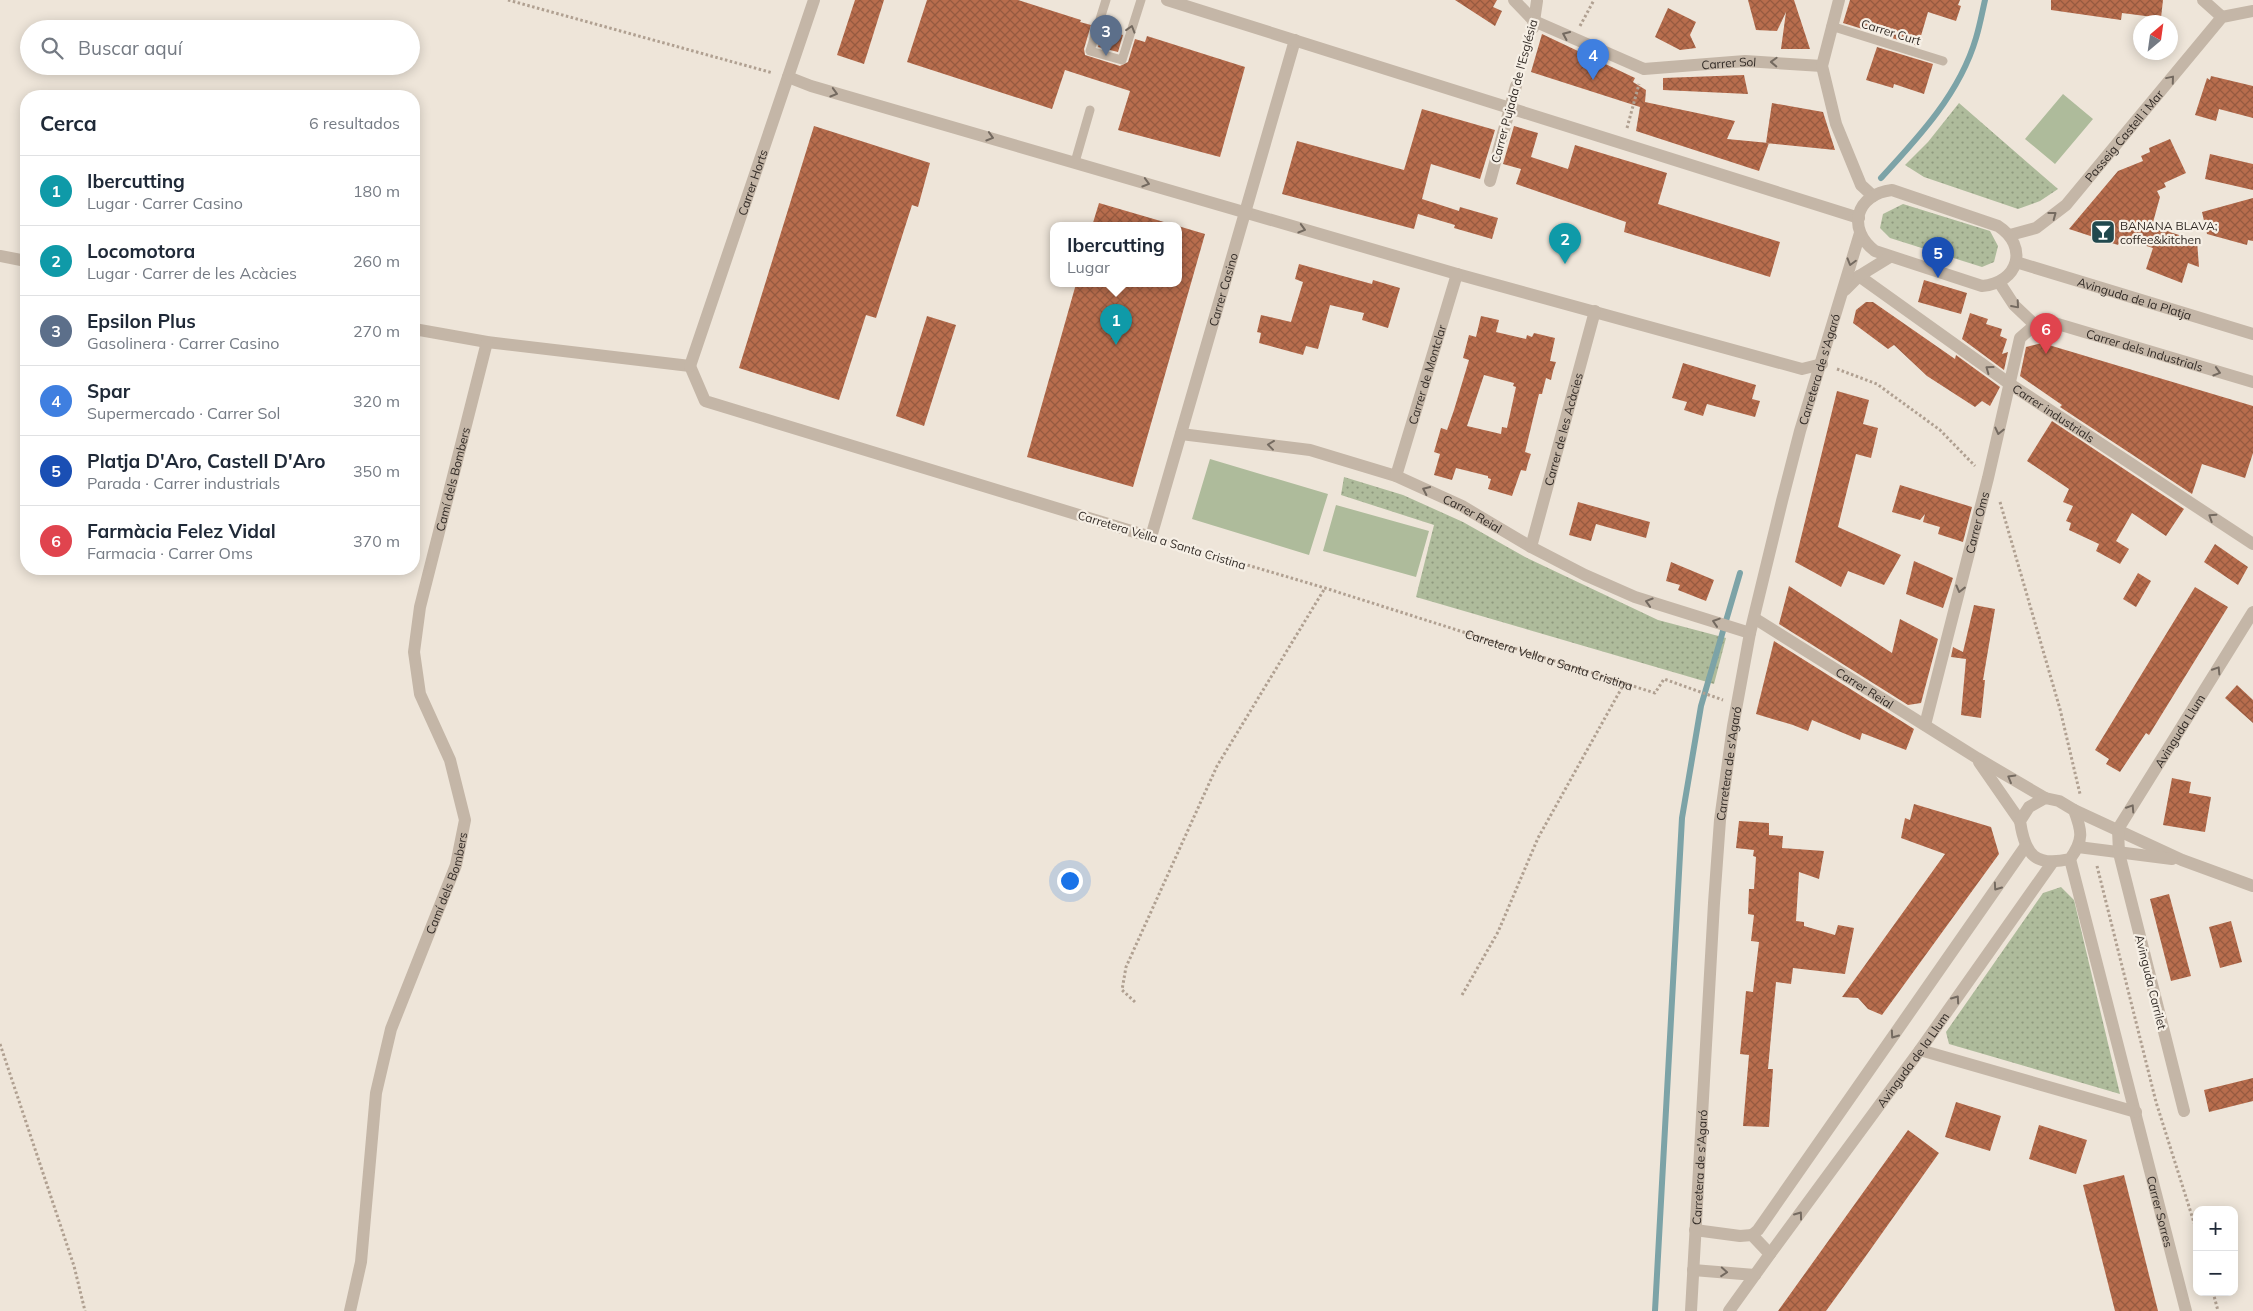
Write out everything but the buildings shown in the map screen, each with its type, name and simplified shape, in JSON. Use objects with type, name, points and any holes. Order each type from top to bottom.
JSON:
[{"type":"street","name":"Carrer Horts","points":[[690,366],[814,0]]},
{"type":"street","points":[[1167,0],[1858,218]]},
{"type":"street","name":"Carrer Sol","points":[[1514,0],[1533,24],[1644,69],[1745,62],[1822,66]]},
{"type":"street","points":[[1839,0],[1822,66],[1836,124],[1860,185],[1873,196]]},
{"type":"street","points":[[2203,0],[2222,16],[2253,11]]},
{"type":"street","name":"Carrer Pujada de l'Església","points":[[1533,24],[1537,1]]},
{"type":"street","name":"Passeig Castell i Mar","points":[[2010,235],[2036,228],[2066,205],[2222,16]]},
{"type":"street","name":"Carrer Casino","points":[[1151,537],[1295,40]]},
{"type":"street","points":[[788,77],[811,86],[1457,274],[1802,369],[1822,364]]},
{"type":"street","name":"Carrer Pujada de l'Església","points":[[1490,181],[1516,86]]},
{"type":"street","points":[[1882,191],[1898,192],[1998,226],[2010,235],[2016,248],[2016,262],[2009,275],[1999,282],[1982,286],[1890,257],[1869,246],[1860,233],[1858,218],[1863,206],[1873,196],[1882,191]]},
{"type":"street","name":"Carretera de s'Agaró","points":[[1691,1311],[1720,820],[1733,726],[1750,634],[1800,431],[1822,364],[1860,233]]},
{"type":"street","points":[[0,256],[20,260]]},
{"type":"street","points":[[1843,292],[1859,276],[1890,257]]},
{"type":"street","name":"Avinguda de la Platja","points":[[2016,262],[2253,334]]},
{"type":"street","name":"Carrer de Montclar","points":[[1396,476],[1457,274]]},
{"type":"street","name":"Carrer industrials","points":[[1859,276],[2010,384],[2253,544]]},
{"type":"street","points":[[1999,282],[2014,304],[2035,325]]},
{"type":"street","name":"Carrer de les Acàcies","points":[[1531,547],[1595,311]]},
{"type":"street","name":"Carrer dels Industrials","points":[[2035,325],[2051,322],[2253,382]]},
{"type":"street","name":"Carrer Oms","points":[[1925,725],[1988,478],[2020,338],[2035,325]]},
{"type":"street","points":[[420,330],[487,342],[690,366]]},
{"type":"street","name":"Camí dels Bombers","points":[[350,1311],[361,1262],[376,1093],[391,1029],[456,866],[465,820],[450,760],[420,694],[414,652],[420,607],[487,342]]},
{"type":"street","name":"Carretera Vella a Santa Cristina","points":[[690,366],[705,401],[1151,537]]},
{"type":"street","name":"Carrer Reial","points":[[1181,434],[1310,450],[1396,476],[1462,506],[1531,547],[1635,597],[1750,634]]},
{"type":"street","name":"Avinguda Llum","points":[[2118,828],[2253,612]]},
{"type":"street","name":"Carrer Reial","points":[[1754,618],[1977,758],[2045,798]]},
{"type":"street","name":"Carrer Reial","points":[[1977,758],[2020,821]]},
{"type":"street","points":[[2079,813],[2081,830],[2078,848],[2070,859],[2052,863],[2038,858],[2025,847],[2020,821],[2029,806],[2045,798],[2058,801],[2079,813],[2118,828],[2182,860],[2253,886]]},
{"type":"street","points":[[2118,828],[2119,853]]},
{"type":"street","points":[[1695,1230],[1740,1236],[1752,1235],[1764,1222],[2025,847]]},
{"type":"street","points":[[2078,848],[2182,860]]},
{"type":"street","name":"Avinguda Carrilet","points":[[2119,853],[2184,1111]]},
{"type":"street","points":[[2070,859],[2136,1112]]},
{"type":"street","name":"Avinguda de la Llum","points":[[1729,1311],[1920,1050],[2052,863]]},
{"type":"street","points":[[1920,1050],[2136,1112]]},
{"type":"street","name":"Carrer Sorres","points":[[2136,1112],[2186,1311]]},
{"type":"street","points":[[1752,1235],[1770,1254]]},
{"type":"street","points":[[1693,1270],[1755,1275]]},
{"type":"lane","points":[[1106,0],[1090,51],[1122,60],[1140,0]]},
{"type":"lane","name":"Carrer Curt","points":[[1831,26],[1943,61]]},
{"type":"lane","points":[[1075,162],[1090,110]]},
{"type":"path","points":[[508,0],[788,77]]},
{"type":"path","points":[[1586,14],[1594,0]]},
{"type":"path","name":"Carrer Pujada de l'Església","points":[[1516,86],[1533,24]]},
{"type":"path","points":[[1624,144],[1632,104],[1640,79]]},
{"type":"path","points":[[1822,364],[1878,384],[1940,430],[1988,478],[2001,504],[2057,700],[2079,813]]},
{"type":"path","name":"Carretera Vella a Santa Cristina","points":[[1151,537],[1325,588],[1655,693],[1664,679],[1725,700]]},
{"type":"path","points":[[1134,1002],[1122,990],[1126,966],[1174,859],[1217,766],[1325,588]]},
{"type":"path","points":[[1462,995],[1498,932],[1538,838],[1625,682]]},
{"type":"path","points":[[2093,849],[2156,1102],[2193,1219]]},
{"type":"path","points":[[0,1044],[74,1266],[85,1311]]},
{"type":"path","points":[[2214,1296],[2218,1311]]},
{"type":"green space","points":[[2063,94],[2093,119],[2055,164],[2025,139]]},
{"type":"green space","points":[[1959,103],[2058,189],[2040,201],[2018,209],[1924,177],[1905,165],[1928,142]]},
{"type":"green space","points":[[1903,204],[1990,231],[1998,246],[1994,262],[1982,267],[1890,238],[1880,228],[1883,214]]},
{"type":"green space","points":[[1210,459],[1328,494],[1309,555],[1192,519]]},
{"type":"green space","points":[[1344,477],[1403,495],[1463,522],[1527,558],[1658,620],[1726,638],[1714,684],[1416,597],[1434,525],[1341,495]]},
{"type":"green space","points":[[1336,505],[1429,531],[1416,577],[1323,551]]},
{"type":"green space","points":[[2061,887],[2074,900],[2120,1094],[1949,1044],[1946,1032],[2043,893]]},
{"type":"waterway","points":[[1881,178],[1910,147],[1949,96],[1969,58],[1980,24],[1985,0]]},
{"type":"waterway","points":[[1655,1311],[1682,818],[1701,706],[1740,573]]},
{"type":"place","name":"Epsilon Plus","points":[[1106,56]]},
{"type":"place","name":"Spar","points":[[1593,80]]},
{"type":"place","name":"BANANA BLAVA; coffee&kitchen","points":[[2103,232]]},
{"type":"place","name":"Locomotora","points":[[1565,264]]},
{"type":"place","name":"Platja D'Aro, Castell D'Aro","points":[[1938,278]]},
{"type":"place","name":"Ibercutting","points":[[1116,345]]},
{"type":"place","name":"Farmàcia Felez Vidal","points":[[2046,354]]}]
